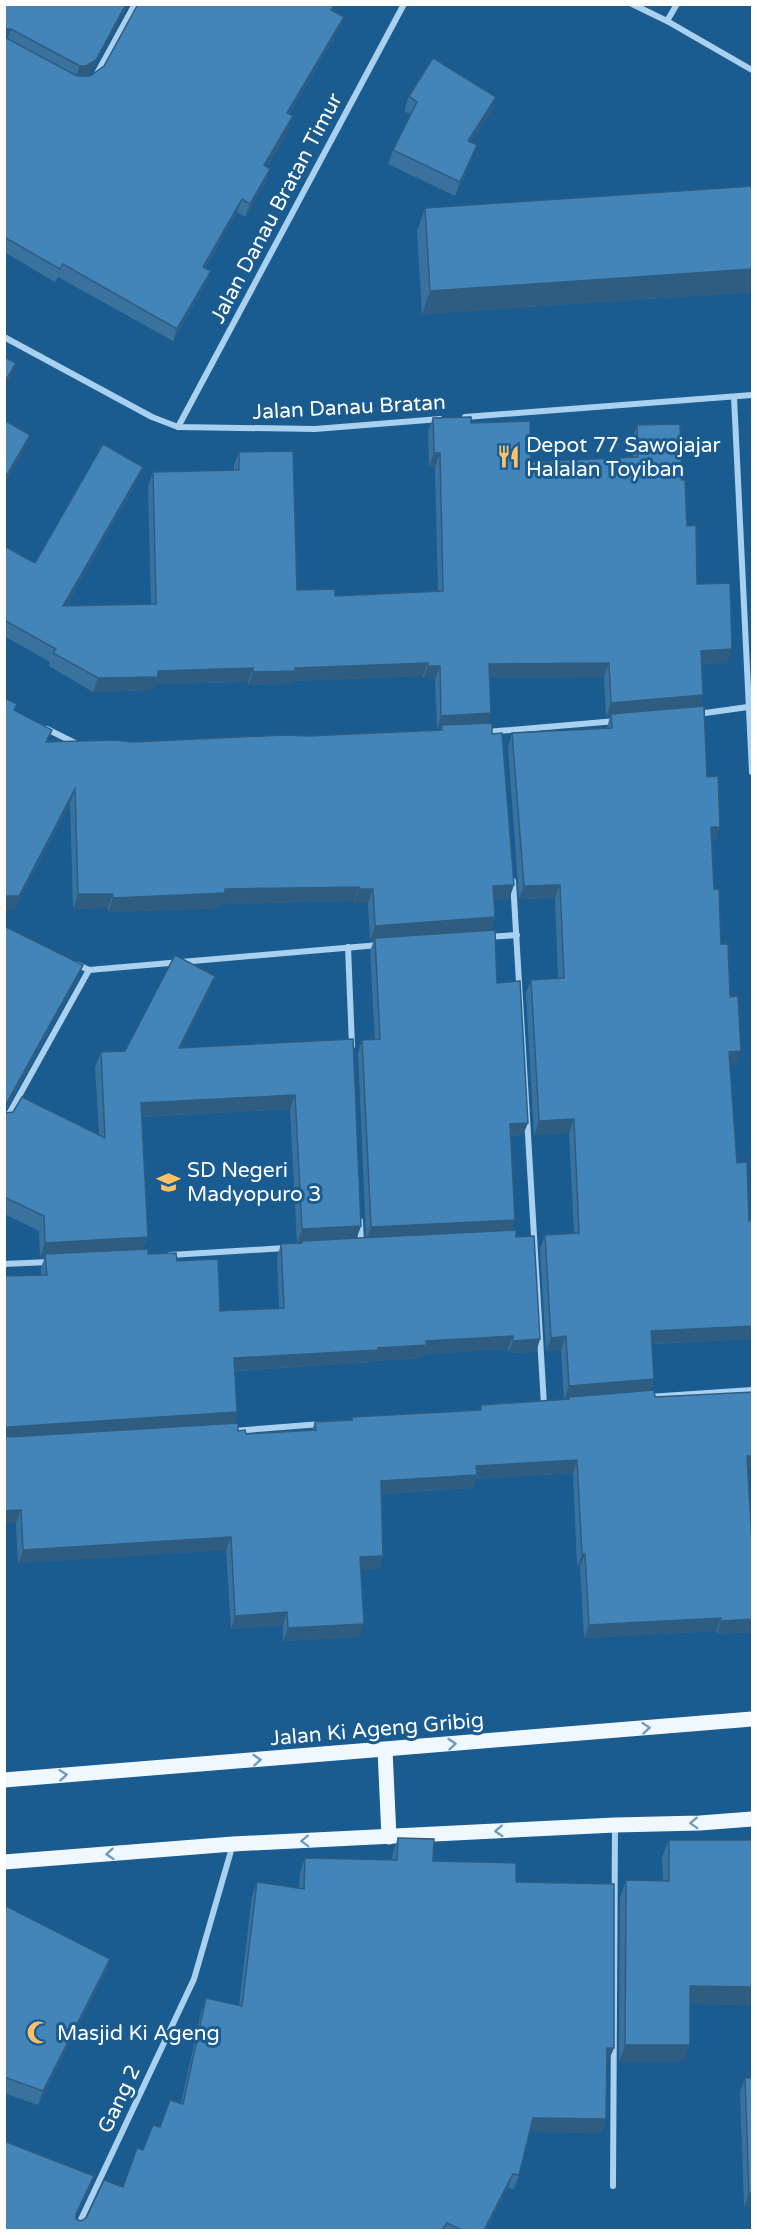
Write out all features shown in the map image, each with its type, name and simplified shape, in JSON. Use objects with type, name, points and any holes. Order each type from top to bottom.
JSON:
[{"type":"main road","name":"Jalan Ki Ageng Gribig","points":[[4,1780],[753,1719]]},
{"type":"main road","points":[[385,1750],[389,1837]]},
{"type":"main road","points":[[4,1862],[233,1844],[753,1819]]},
{"type":"street","points":[[89,81],[95,76],[135,4]]},
{"type":"street","name":"Jalan Danau Bratan Timur","points":[[178,427],[404,4]]},
{"type":"street","points":[[632,4],[667,21],[753,70]]},
{"type":"street","points":[[667,21],[677,4]]},
{"type":"street","name":"Jalan Danau Bratan","points":[[4,337],[152,417],[178,427],[315,429],[443,419]]},
{"type":"street","name":"Jalan Danau Bratan","points":[[454,418],[753,395]]},
{"type":"street","points":[[734,397],[753,772]]},
{"type":"street","points":[[685,715],[748,707]]},
{"type":"street","points":[[477,732],[627,720]]},
{"type":"street","points":[[40,726],[68,741],[87,747]]},
{"type":"street","points":[[501,731],[502,742]]},
{"type":"street","points":[[513,878],[544,1405]]},
{"type":"street","points":[[483,937],[517,935]]},
{"type":"street","points":[[68,961],[89,970],[382,944]]},
{"type":"street","points":[[348,947],[353,1054]]},
{"type":"street","points":[[4,1122],[89,970]]},
{"type":"street","points":[[359,1209],[361,1245]]},
{"type":"street","points":[[523,1236],[535,1236]]},
{"type":"street","points":[[349,1245],[372,1244]]},
{"type":"street","points":[[160,1256],[291,1248]]},
{"type":"street","points":[[4,1264],[52,1262]]},
{"type":"street","points":[[637,1398],[753,1390]]},
{"type":"street","points":[[532,1406],[556,1404]]},
{"type":"street","points":[[225,1431],[331,1423]]},
{"type":"street","points":[[613,2186],[615,1825]]},
{"type":"street","name":"Gang 2","points":[[76,2230],[194,1979],[233,1844]]},
{"type":"building","points":[[4,4],[126,4],[96,60],[86,66],[80,66],[11,29],[4,31]]},
{"type":"building","points":[[138,4],[334,4],[331,10],[344,17],[287,113],[293,116],[264,165],[270,169],[250,204],[242,199],[203,267],[211,271],[177,329],[63,264],[60,269],[4,237],[4,34],[6,38],[77,76],[90,76],[104,66]]},
{"type":"building","points":[[433,58],[496,97],[468,141],[477,145],[460,182],[393,150],[417,102],[409,96]]},
{"type":"building","points":[[753,186],[753,269],[430,291],[425,208]]},
{"type":"building","points":[[4,357],[16,363],[4,383]]},
{"type":"building","points":[[471,417],[471,423],[530,421],[531,462],[638,457],[637,425],[680,424],[682,480],[685,480],[687,526],[696,525],[697,584],[730,583],[732,649],[701,651],[703,695],[611,703],[609,663],[489,664],[491,713],[441,716],[440,666],[428,666],[428,663],[295,668],[295,671],[253,672],[253,668],[158,671],[158,677],[98,678],[53,653],[56,649],[4,620],[4,546],[35,563],[103,444],[143,467],[63,606],[156,604],[153,472],[239,470],[239,452],[293,451],[297,590],[335,589],[335,596],[443,591],[440,453],[434,453],[433,418]]},
{"type":"building","points":[[4,420],[30,435],[4,480]]},
{"type":"building","points":[[4,698],[17,704],[14,710],[52,730],[46,742],[115,740],[132,742],[284,735],[308,736],[442,730],[442,725],[492,723],[492,734],[502,733],[514,885],[493,886],[495,917],[375,926],[373,889],[359,889],[359,887],[225,889],[225,893],[113,898],[113,894],[78,894],[75,789],[19,896],[4,896]]},
{"type":"building","points":[[704,706],[707,777],[718,776],[720,827],[711,827],[714,889],[719,889],[721,944],[728,944],[730,997],[738,996],[741,1051],[729,1052],[737,1163],[747,1162],[749,1221],[753,1220],[753,1326],[651,1331],[654,1379],[569,1386],[566,1336],[551,1338],[545,1235],[579,1233],[574,1119],[539,1121],[531,980],[564,978],[560,885],[524,886],[512,733],[612,728],[611,714]]},
{"type":"building","points":[[4,926],[83,965],[5,1106],[6,1113],[13,1112],[22,1097],[105,1138],[101,1052],[125,1051],[175,955],[215,976],[179,1048],[353,1039],[361,1226],[302,1229],[295,1095],[141,1103],[148,1237],[45,1243],[44,1216],[4,1197]]},
{"type":"building","points":[[495,930],[497,983],[520,981],[528,1123],[510,1124],[515,1220],[371,1227],[362,1040],[380,1039],[375,938]]},
{"type":"building","points":[[516,1230],[516,1237],[534,1236],[540,1339],[513,1341],[513,1336],[426,1341],[427,1345],[378,1348],[378,1350],[234,1358],[237,1412],[4,1429],[4,1276],[47,1275],[45,1254],[148,1249],[148,1254],[176,1253],[177,1261],[218,1259],[220,1311],[284,1308],[281,1244]]},
{"type":"building","points":[[654,1390],[655,1397],[753,1392],[753,1456],[747,1456],[753,1560],[753,1619],[721,1621],[721,1618],[589,1625],[585,1554],[582,1554],[577,1460],[476,1466],[477,1475],[381,1481],[383,1556],[360,1557],[364,1624],[288,1628],[287,1612],[235,1616],[231,1537],[23,1550],[21,1510],[4,1511],[4,1435],[9,1437],[238,1423],[238,1431],[245,1430],[246,1434],[316,1430],[315,1422],[352,1420],[352,1417],[481,1410],[481,1405]]},
{"type":"building","points":[[398,1838],[434,1839],[433,1861],[516,1863],[516,1882],[614,1884],[614,2048],[607,2048],[606,2119],[533,2118],[519,2175],[513,2174],[484,2230],[462,2230],[447,2223],[442,2230],[4,2230],[4,2141],[94,2176],[76,2214],[76,2219],[81,2221],[86,2218],[104,2180],[123,2187],[137,2148],[143,2150],[153,2125],[160,2127],[170,2100],[183,2104],[206,1998],[242,2006],[257,1882],[304,1889],[305,1858],[397,1860]]},
{"type":"building","points":[[669,1840],[753,1840],[753,1987],[690,1986],[690,2045],[625,2045],[626,1880],[669,1881]]},
{"type":"building","name":"Masjid Ki Ageng","points":[[4,1905],[110,1959],[43,2091],[4,2077]]},
{"type":"building","points":[[745,2078],[753,2078],[753,2192],[749,2193]]},
{"type":"place","name":"Depot 77 Sawojajar Halalan Toyiban","points":[[508,457]]},
{"type":"place","name":"SD Negeri Madyopuro 3","points":[[169,1182]]},
{"type":"place","name":"Masjid Ki Ageng","points":[[39,2033]]}]
